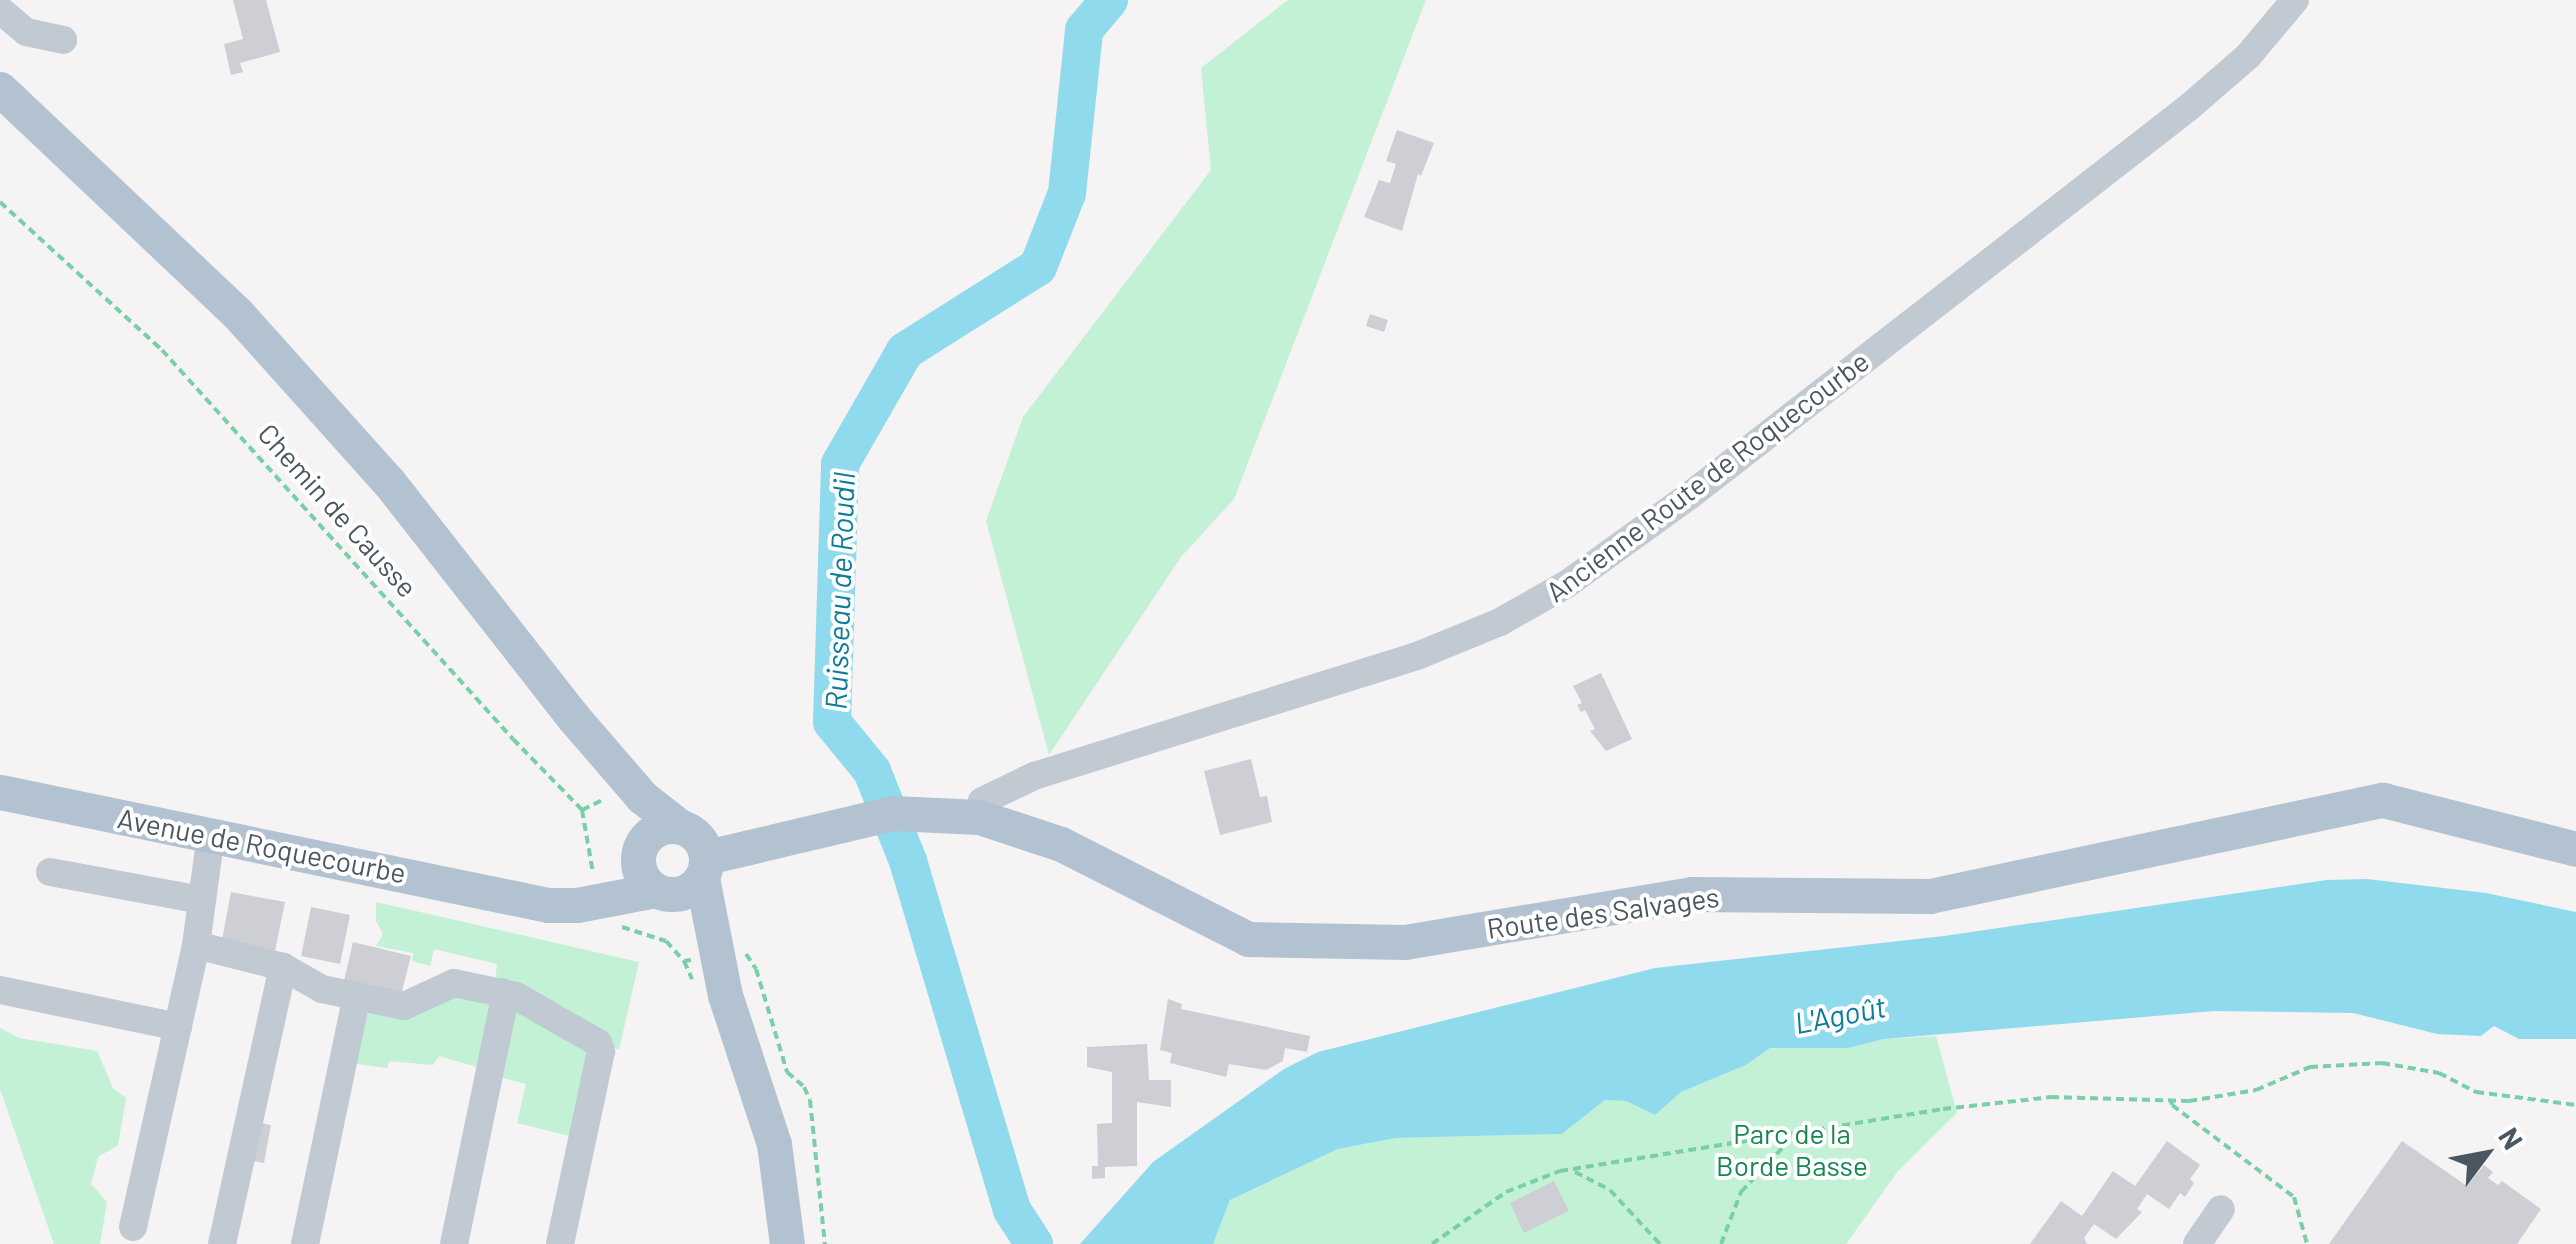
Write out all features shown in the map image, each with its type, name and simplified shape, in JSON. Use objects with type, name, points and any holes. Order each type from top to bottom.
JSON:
[{"type":"main road","points":[[0,89],[237,312],[388,481],[573,717],[651,807],[698,837],[725,995],[774,1144],[787,1244]]},
{"type":"main road","points":[[573,717],[632,819],[640,848],[640,874],[660,892],[725,995]]},
{"type":"main road","name":"Avenue de Roquecourbe","points":[[0,792],[548,905],[577,906],[660,892]]},
{"type":"main road","name":"Route des Salvages","points":[[704,867],[890,814],[979,817],[1061,844],[1248,939],[1406,942],[1692,894],[1930,896],[2383,800],[2576,848]]},
{"type":"main road","points":[[640,848],[652,832],[679,826]]},
{"type":"main road","name":"Avenue de Roquecourbe","points":[[524,897],[598,883],[640,848]]},
{"type":"main road","points":[[660,892],[686,892],[704,867]]},
{"type":"street","name":"Ancienne Route de Roquecourbe","points":[[979,817],[982,801],[1034,776],[1418,656],[1500,622],[1567,584],[1663,516],[2188,108],[2248,56],[2295,0]]},
{"type":"street","points":[[0,10],[26,32],[63,40]]},
{"type":"street","points":[[133,1228],[196,945],[211,834]]},
{"type":"street","points":[[50,872],[201,892]]},
{"type":"street","points":[[196,945],[283,967],[322,988],[404,1006],[454,983],[502,992],[598,1044],[601,1052],[560,1244]]},
{"type":"street","points":[[222,1244],[283,967]]},
{"type":"street","points":[[0,990],[178,1028]]},
{"type":"street","points":[[454,1244],[503,1007],[502,992]]},
{"type":"street","points":[[306,1244],[357,996]]},
{"type":"street","points":[[2197,1244],[2221,1209]]},
{"type":"path","name":"Chemin de Causse","points":[[0,202],[162,350],[513,739],[582,810]]},
{"type":"path","points":[[596,877],[591,869],[582,810],[610,796]]},
{"type":"path","points":[[614,923],[666,941],[684,960],[696,959]]},
{"type":"path","points":[[738,950],[754,962],[787,1072],[804,1087],[810,1100],[825,1244]]},
{"type":"path","points":[[1432,1244],[1506,1192],[1570,1170],[1784,1138],[1942,1109],[2051,1096],[2171,1100],[2245,1092],[2310,1067],[2382,1064],[2440,1073],[2476,1092],[2576,1105]]},
{"type":"path","points":[[2171,1100],[2172,1106],[2294,1197],[2307,1244]]},
{"type":"path","points":[[1721,1244],[1741,1192],[1785,1145],[1784,1138]]},
{"type":"path","points":[[1570,1170],[1610,1190],[1660,1244]]},
{"type":"green space","points":[[1288,0],[1426,0],[1234,499],[1181,557],[1049,755],[986,521],[1023,417],[1211,170],[1201,68]]},
{"type":"green space","points":[[376,902],[639,962],[619,1050],[518,990],[495,982],[497,964],[434,949],[430,966],[412,961],[413,953],[376,946],[383,934],[376,921]]},
{"type":"green space","points":[[440,992],[497,1005],[484,1069],[439,1056],[433,1065],[389,1061],[387,1068],[349,1063],[360,1014]]},
{"type":"green space","points":[[520,1003],[591,1051],[578,1138],[517,1123],[526,1084],[495,1076],[509,1009]]},
{"type":"green space","points":[[0,1028],[19,1038],[97,1051],[113,1088],[126,1098],[118,1145],[98,1157],[91,1184],[107,1202],[100,1244],[54,1244],[0,1089]]},
{"type":"green space","name":"Parc de la Borde Basse","points":[[1936,1036],[1957,1113],[1898,1171],[1846,1244],[1213,1244],[1230,1200],[1338,1149],[1396,1138],[1562,1134],[1605,1100],[1626,1101],[1655,1115],[1681,1092],[1746,1065],[1770,1048],[1848,1048],[1884,1039]]},
{"type":"water","name":"L'Agoût","points":[[2367,879],[2486,893],[2576,912],[2576,1039],[2519,1039],[2494,1026],[2481,1036],[2437,1034],[2353,1013],[2214,1011],[1884,1039],[1848,1048],[1770,1048],[1746,1065],[1681,1092],[1655,1115],[1626,1101],[1605,1100],[1562,1134],[1396,1138],[1338,1149],[1230,1200],[1213,1244],[1080,1244],[1153,1162],[1284,1069],[1318,1052],[1655,968],[1944,936],[2327,880]]},
{"type":"water","points":[[1004,1189],[1040,1244],[1017,1244],[1003,1217]]},
{"type":"building","points":[[233,0],[266,0],[280,52],[240,63],[243,72],[231,75],[224,44],[243,39]]},
{"type":"building","points":[[1397,130],[1434,143],[1421,176],[1418,174],[1402,231],[1364,217],[1379,180],[1390,183],[1396,164],[1386,161]]},
{"type":"building","points":[[1370,314],[1388,320],[1384,332],[1366,326]]},
{"type":"building","points":[[1601,673],[1632,739],[1606,751],[1590,731],[1595,729],[1585,710],[1581,712],[1577,705],[1582,703],[1573,686]]},
{"type":"building","points":[[1251,759],[1260,797],[1267,796],[1272,822],[1220,835],[1204,771]]},
{"type":"building","points":[[231,892],[285,902],[275,951],[222,940]]},
{"type":"building","points":[[311,907],[350,915],[340,964],[301,956]]},
{"type":"building","points":[[353,942],[411,956],[401,995],[344,981]]},
{"type":"building","points":[[1168,999],[1182,1004],[1181,1009],[1310,1036],[1307,1052],[1285,1048],[1283,1061],[1266,1070],[1229,1064],[1226,1077],[1170,1063],[1172,1053],[1160,1050]]},
{"type":"building","points":[[1147,1044],[1149,1080],[1171,1080],[1171,1107],[1137,1102],[1137,1166],[1105,1167],[1105,1178],[1092,1179],[1092,1166],[1098,1166],[1097,1124],[1112,1123],[1112,1072],[1087,1067],[1087,1047]]},
{"type":"building","points":[[257,1122],[271,1125],[264,1163],[249,1160]]},
{"type":"building","points":[[2167,1141],[2200,1165],[2190,1179],[2194,1183],[2185,1197],[2180,1193],[2169,1209],[2147,1194],[2137,1209],[2142,1212],[2116,1239],[2094,1224],[2084,1238],[2087,1244],[2030,1244],[2061,1201],[2082,1216],[2113,1171],[2135,1186]]},
{"type":"building","points":[[2402,1141],[2467,1186],[2484,1165],[2493,1172],[2488,1178],[2498,1185],[2502,1181],[2541,1209],[2517,1244],[2329,1244]]},
{"type":"building","points":[[1554,1181],[1569,1211],[1524,1233],[1510,1203]]},
{"type":"waterway","name":"Ruisseau de Roudil","points":[[1034,1244],[1012,1210],[908,861],[872,771],[832,722],[840,464],[905,351],[1038,267],[1067,193],[1084,30],[1109,0]]}]
